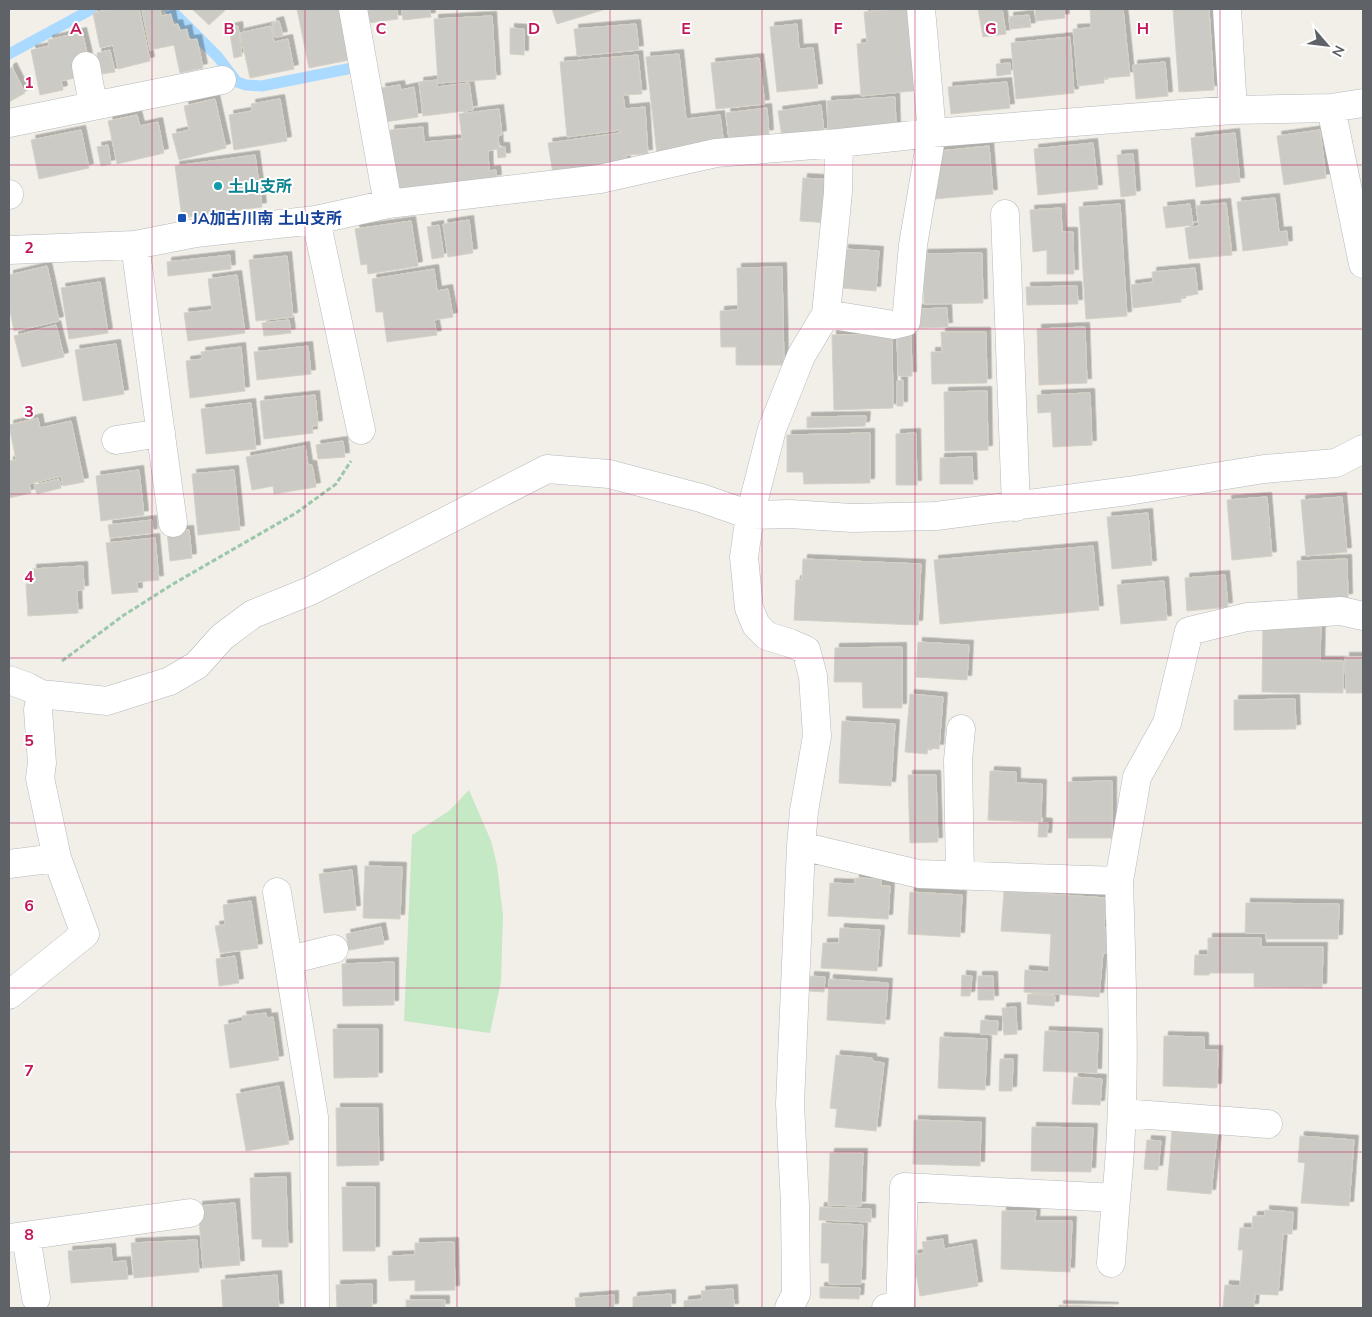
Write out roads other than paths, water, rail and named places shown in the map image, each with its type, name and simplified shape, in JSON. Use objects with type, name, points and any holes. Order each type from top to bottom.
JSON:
[{"type":"street","points":[[353,9],[388,204]]},
{"type":"street","points":[[826,314],[894,325],[906,322],[913,245],[932,133],[921,9]]},
{"type":"street","points":[[1228,9],[1233,110]]},
{"type":"street","points":[[86,66],[93,105]]},
{"type":"street","points":[[9,123],[222,80]]},
{"type":"street","points":[[9,250],[135,245],[196,233],[316,220],[388,204],[600,179],[716,153],[932,133],[1233,110],[1346,106],[1363,264]]},
{"type":"street","points":[[789,1308],[796,1294],[795,1205],[790,1104],[800,846],[817,736],[813,676],[806,650],[767,636],[756,625],[749,608],[744,557],[750,515],[772,429],[801,356],[826,314],[838,192],[839,143]]},
{"type":"street","points":[[1005,214],[1016,507]]},
{"type":"street","points":[[316,220],[361,430]]},
{"type":"street","points":[[135,245],[174,523]]},
{"type":"street","points":[[116,440],[161,433]]},
{"type":"street","points":[[26,687],[107,700],[170,681],[197,665],[222,636],[253,614],[310,591],[546,469],[609,474],[701,498],[750,515],[790,514],[852,518],[936,516],[1016,507],[1264,469],[1336,463],[1363,449]]},
{"type":"street","points":[[1111,1263],[1122,1113],[1123,1000],[1119,881],[1137,777],[1167,723],[1189,631],[1247,617],[1341,611],[1363,616]]},
{"type":"street","points":[[9,995],[85,934],[57,858],[40,778],[42,763],[38,710],[26,687]]},
{"type":"street","points":[[960,876],[958,760],[961,729]]},
{"type":"street","points":[[800,846],[918,874],[1119,881]]},
{"type":"street","points":[[9,864],[57,858]]},
{"type":"street","points":[[277,892],[314,1117],[315,1308]]},
{"type":"street","points":[[289,960],[334,949]]},
{"type":"street","points":[[1122,1113],[1268,1124]]},
{"type":"street","points":[[886,1308],[900,1308],[904,1187],[1116,1198]]},
{"type":"street","points":[[36,1298],[17,1237],[190,1213]]},
{"type":"waterway","points":[[9,54],[92,9]]},
{"type":"waterway","points":[[170,9],[218,57],[237,82],[246,85],[262,86],[357,67]]},
{"type":"place","name":"土山支所","points":[[218,186]]},
{"type":"place","name":"JA加古川南 土山支所","points":[[182,218]]}]
